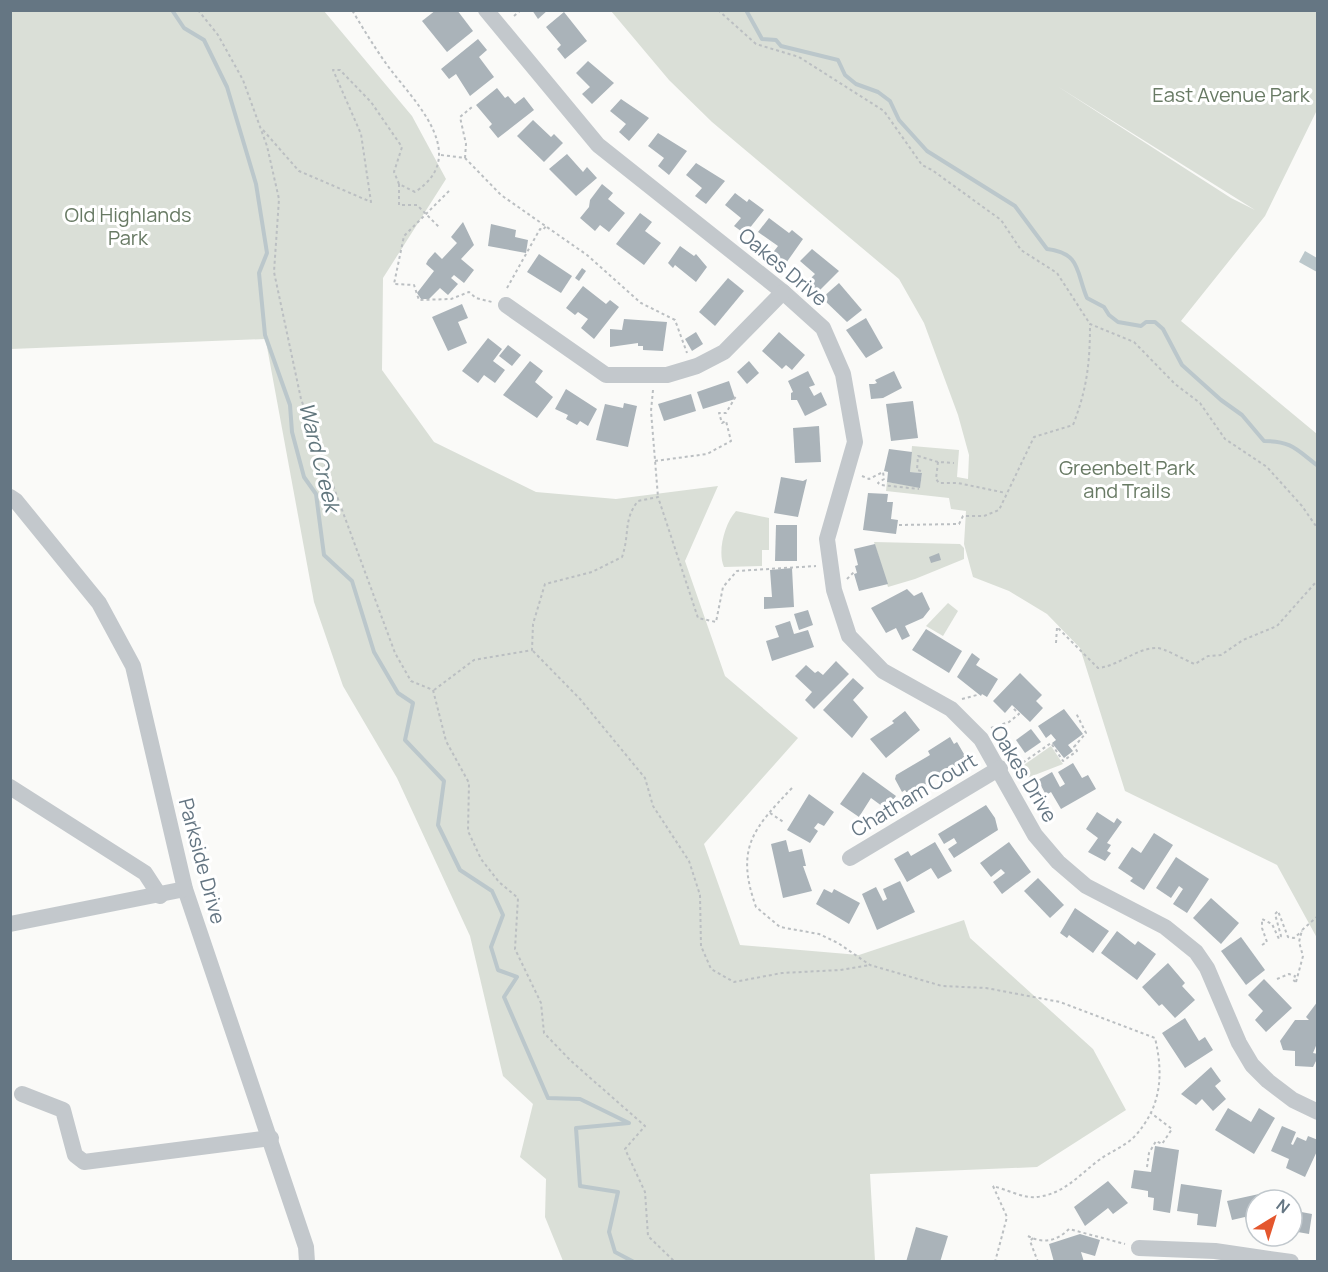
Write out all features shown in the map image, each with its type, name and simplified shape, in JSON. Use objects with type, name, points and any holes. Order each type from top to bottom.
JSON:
[{"type":"street","name":"Oakes Drive","points":[[486,10],[598,145],[783,292],[822,328],[843,374],[855,442],[827,539],[834,590],[849,636],[883,671],[951,709],[981,739],[1000,768],[1035,835],[1058,862],[1086,886],[1164,927],[1196,952],[1211,976],[1239,1043],[1252,1065],[1285,1094],[1317,1112]]},
{"type":"street","points":[[507,296],[606,375],[668,375],[693,367],[724,352],[783,292]]},
{"type":"street","name":"Parkside Drive","points":[[10,497],[16,501],[99,603],[133,666],[185,889],[271,1138],[306,1247],[307,1262]]},
{"type":"street","name":"Chatham Court","points":[[850,858],[1000,768]]},
{"type":"street","points":[[10,787],[145,873],[160,896]]},
{"type":"street","points":[[10,924],[160,896],[185,889]]},
{"type":"street","points":[[22,1094],[63,1110],[75,1155],[84,1162],[271,1138]]},
{"type":"street","points":[[1139,1248],[1215,1251],[1291,1262]]},
{"type":"path","points":[[198,10],[218,35],[243,80],[261,129],[279,199],[274,272],[301,399],[395,653],[411,681],[433,690]]},
{"type":"path","points":[[352,10],[372,44],[416,98],[432,126],[441,155],[430,182],[416,192],[399,184]]},
{"type":"path","points":[[514,16],[521,10]]},
{"type":"path","points":[[718,10],[756,44],[799,57],[884,111],[922,165],[1001,220],[1021,250],[1057,273],[1090,324],[1090,358],[1086,391],[1073,425],[1034,437],[999,510],[984,516],[963,516],[959,524],[899,525]]},
{"type":"path","points":[[261,129],[299,171],[371,202],[365,176],[361,134],[333,70],[340,70],[371,102],[402,147],[394,172],[399,184],[399,205],[417,205],[440,228]]},
{"type":"path","points":[[465,158],[467,148],[460,117],[472,106]]},
{"type":"path","points":[[441,155],[465,158],[501,195],[587,255],[641,303],[675,320],[693,367]]},
{"type":"path","points":[[449,191],[404,236],[394,284],[414,285],[419,300],[451,299],[469,292],[476,298],[507,296],[540,229],[543,230],[546,226]]},
{"type":"path","points":[[1090,324],[1134,342],[1175,384],[1200,403],[1225,439],[1267,466],[1302,506],[1317,529]]},
{"type":"path","points":[[654,375],[651,411],[658,497],[698,618],[716,622],[723,587],[737,572],[830,565]]},
{"type":"path","points":[[655,461],[708,454],[731,441],[726,421],[722,423],[719,413],[726,413],[736,396]]},
{"type":"path","points":[[921,471],[917,470],[918,456],[938,462],[954,463]]},
{"type":"path","points":[[938,462],[936,479],[939,483],[958,483],[1006,493]]},
{"type":"path","points":[[862,476],[869,479],[883,472],[884,479],[878,483],[881,485],[919,489]]},
{"type":"path","points":[[658,497],[638,501],[628,514],[628,541],[622,557],[592,572],[545,584],[533,624],[532,650],[580,699],[645,778],[653,806],[689,861],[700,895],[701,946],[711,969],[734,982],[782,973],[840,970],[870,965]]},
{"type":"path","points":[[845,582],[855,571]]},
{"type":"path","points":[[1056,643],[1057,627],[1098,668],[1114,667],[1134,654],[1158,647],[1195,664],[1208,656],[1221,655],[1243,640],[1277,626],[1317,582]]},
{"type":"path","points":[[433,690],[474,660],[532,650]]},
{"type":"path","points":[[433,690],[446,741],[469,783],[468,831],[481,859],[499,882],[518,898],[515,949],[541,1004],[544,1033],[571,1061],[645,1126],[625,1149],[645,1192],[648,1236],[675,1262]]},
{"type":"path","points":[[960,699],[977,694]]},
{"type":"path","points":[[991,728],[1009,722],[1019,714],[1013,708]]},
{"type":"path","points":[[1018,766],[1051,744],[1063,761],[1077,751],[1074,747],[1084,738],[1086,732],[1076,713]]},
{"type":"path","points":[[1038,745],[1042,750]]},
{"type":"path","points":[[792,788],[752,834],[747,850],[748,868],[756,907],[780,927],[819,934],[838,942],[870,965],[942,986],[986,988],[1060,1002],[1155,1038],[1162,1073],[1159,1094],[1151,1113],[1133,1138],[1099,1160],[1065,1188],[1035,1198],[993,1186],[1006,1217],[995,1262]]},
{"type":"path","points":[[769,812],[785,823]]},
{"type":"path","points":[[1262,945],[1267,942],[1262,928],[1262,919],[1272,924],[1276,937],[1279,939],[1281,936],[1275,914],[1278,911],[1288,937],[1294,938],[1317,916]]},
{"type":"path","points":[[1277,979],[1289,974],[1295,976],[1293,980],[1296,982],[1303,956],[1299,942],[1302,931]]},
{"type":"path","points":[[1147,1167],[1149,1153],[1156,1141],[1162,1144],[1172,1129],[1151,1113]]},
{"type":"path","points":[[1028,1236],[1048,1241],[1060,1238],[1070,1229],[1139,1248]]},
{"type":"path","points":[[1032,1238],[1030,1242],[1038,1262]]},
{"type":"green space","name":"Old Highlands Park","points":[[10,11],[324,11],[412,116],[446,179],[383,278],[382,370],[434,442],[536,492],[616,499],[718,486],[685,561],[725,676],[798,738],[704,844],[740,945],[859,955],[964,920],[970,938],[1093,1049],[1126,1110],[1037,1167],[870,1174],[875,1261],[563,1261],[545,1217],[546,1179],[520,1157],[533,1104],[503,1076],[470,936],[397,778],[343,686],[314,602],[265,336],[265,339],[11,349]]},
{"type":"green space","name":"Greenbelt Park and Trails","points":[[611,11],[1317,11],[1317,110],[1265,216],[1181,321],[1317,434],[1317,938],[1277,865],[1125,791],[1080,648],[1047,614],[1009,591],[973,577],[964,544],[966,511],[951,509],[949,498],[886,491],[887,482],[920,487],[922,473],[910,472],[912,446],[959,450],[957,477],[968,479],[969,455],[958,415],[924,323],[899,279],[712,122],[669,80]],"holes":[[[1057,86],[1255,210],[1231,198]]]},
{"type":"green space","points":[[736,511],[769,518],[769,550],[762,550],[762,566],[724,567],[721,553],[723,538],[728,523]]},
{"type":"green space","points":[[874,542],[960,544],[964,548],[964,559],[915,579],[888,587]]},
{"type":"green space","points":[[948,603],[958,611],[943,636],[926,626]]},
{"type":"green space","points":[[1051,746],[1063,764],[1027,778],[1021,767]]},
{"type":"shaded area","points":[[1305,251],[1317,258],[1317,272],[1299,262]]},
{"type":"building","points":[[436,10],[457,10],[473,31],[447,52],[422,21]]},
{"type":"building","points":[[532,10],[548,10],[538,19]]},
{"type":"building","points":[[564,12],[587,41],[565,59],[557,49],[561,45],[546,27]]},
{"type":"building","points":[[478,39],[487,50],[479,57],[494,77],[470,96],[456,74],[449,79],[441,69]]},
{"type":"building","points":[[588,61],[614,83],[592,104],[582,94],[590,87],[576,73]]},
{"type":"building","points":[[497,88],[505,98],[508,96],[515,104],[524,97],[534,110],[498,138],[489,127],[492,124],[476,105]]},
{"type":"building","points":[[621,99],[649,118],[629,141],[619,132],[626,124],[610,111]]},
{"type":"building","points":[[533,120],[551,137],[554,134],[563,143],[544,162],[517,136]]},
{"type":"building","points":[[658,133],[687,151],[669,175],[658,166],[664,158],[648,146]]},
{"type":"building","points":[[567,154],[583,172],[587,167],[597,178],[576,196],[549,169]]},
{"type":"building","points":[[696,163],[725,181],[706,204],[695,196],[702,188],[686,175]]},
{"type":"building","points":[[602,184],[613,193],[608,199],[625,213],[609,232],[600,225],[595,231],[580,218]]},
{"type":"building","points":[[735,193],[747,202],[749,199],[764,210],[745,234],[734,226],[741,218],[725,205]]},
{"type":"building","points":[[640,213],[652,222],[645,231],[661,243],[644,265],[616,244]]},
{"type":"building","points":[[769,218],[789,233],[792,230],[803,239],[784,266],[771,255],[778,246],[758,232]]},
{"type":"building","points":[[463,222],[474,245],[461,259],[474,270],[464,283],[454,275],[451,278],[458,284],[448,295],[440,288],[429,299],[421,299],[417,293],[434,271],[426,264],[428,260],[435,252],[442,259],[457,243],[451,237]]},
{"type":"building","points":[[491,224],[516,230],[515,237],[528,240],[526,253],[488,246]]},
{"type":"building","points":[[680,246],[694,256],[696,254],[707,267],[696,282],[675,265],[673,268],[668,263]]},
{"type":"building","points":[[812,249],[839,271],[817,293],[807,282],[815,274],[800,261]]},
{"type":"building","points":[[539,254],[572,276],[561,293],[527,272]]},
{"type":"building","points":[[582,268],[586,271],[579,281],[575,278]]},
{"type":"building","points":[[728,278],[744,291],[715,326],[699,312]]},
{"type":"building","points":[[839,283],[862,310],[847,322],[822,298]]},
{"type":"building","points":[[583,286],[606,304],[610,300],[619,307],[594,339],[581,328],[588,319],[578,312],[575,315],[566,308]]},
{"type":"building","points":[[462,304],[468,318],[458,322],[467,343],[448,351],[432,317]]},
{"type":"building","points":[[866,318],[883,348],[866,358],[846,330]]},
{"type":"building","points":[[624,319],[667,322],[663,351],[643,350],[643,346],[638,346],[638,343],[610,347],[610,329],[622,330]]},
{"type":"building","points":[[696,332],[703,344],[692,351],[685,339]]},
{"type":"building","points":[[779,332],[805,355],[792,370],[786,365],[782,369],[762,351]]},
{"type":"building","points":[[488,338],[502,349],[493,361],[505,370],[495,383],[484,375],[478,383],[462,371]]},
{"type":"building","points":[[508,345],[521,355],[512,366],[499,356]]},
{"type":"building","points":[[530,361],[543,371],[535,382],[553,397],[537,418],[503,395]]},
{"type":"building","points":[[749,361],[759,373],[747,384],[737,372]]},
{"type":"building","points":[[808,371],[815,385],[809,387],[814,396],[821,392],[827,405],[805,416],[797,400],[791,400],[793,392],[788,381]]},
{"type":"building","points":[[894,371],[902,388],[883,398],[871,399],[869,384],[877,383],[875,380]]},
{"type":"building","points":[[729,381],[735,399],[703,409],[697,392]]},
{"type":"building","points":[[566,389],[597,409],[588,426],[580,421],[577,425],[566,419],[568,415],[555,409]]},
{"type":"building","points":[[691,394],[696,411],[664,421],[658,404]]},
{"type":"building","points":[[913,401],[918,438],[891,441],[886,404]]},
{"type":"building","points":[[624,403],[637,406],[628,447],[596,440],[605,404],[623,408]]},
{"type":"building","points":[[819,426],[821,462],[795,463],[793,428]]},
{"type":"building","points":[[889,449],[912,452],[910,472],[922,473],[920,488],[887,482],[888,472],[884,471]]},
{"type":"building","points":[[781,477],[803,481],[807,479],[798,517],[774,513]]},
{"type":"building","points":[[868,493],[888,494],[887,502],[893,502],[891,519],[898,520],[896,534],[863,530]]},
{"type":"building","points":[[776,525],[797,525],[797,561],[775,561]]},
{"type":"building","points":[[875,544],[888,584],[859,591],[854,574],[857,573],[855,566],[858,565],[854,549]]},
{"type":"building","points":[[939,553],[941,560],[931,563],[929,557]]},
{"type":"building","points":[[792,568],[794,607],[764,609],[764,597],[772,597],[770,570]]},
{"type":"building","points":[[907,589],[914,596],[922,592],[930,609],[923,618],[905,626],[910,636],[902,640],[896,628],[886,633],[871,608]]},
{"type":"building","points":[[808,610],[813,625],[799,630],[794,614]]},
{"type":"building","points":[[790,621],[794,634],[808,630],[814,647],[772,661],[766,641],[779,637],[775,626]]},
{"type":"building","points":[[926,629],[962,651],[949,673],[912,650]]},
{"type":"building","points":[[972,653],[980,659],[976,665],[998,679],[987,697],[982,694],[981,696],[957,677]]},
{"type":"building","points":[[836,661],[849,674],[814,709],[805,700],[812,692],[795,676],[806,665],[815,673],[818,671],[823,675]]},
{"type":"building","points":[[1020,673],[1042,695],[1036,701],[1043,708],[1030,722],[1012,705],[1005,713],[993,701]]},
{"type":"building","points":[[853,678],[864,688],[853,700],[868,717],[852,738],[823,710]]},
{"type":"building","points":[[1064,709],[1083,734],[1068,745],[1073,751],[1064,758],[1052,743],[1056,740],[1051,734],[1046,738],[1038,726]]},
{"type":"building","points":[[905,711],[920,730],[886,758],[870,739],[894,723],[892,721]]},
{"type":"building","points":[[1031,729],[1041,742],[1025,753],[1016,740]]},
{"type":"building","points":[[950,737],[954,744],[957,742],[968,761],[930,779],[932,783],[909,796],[905,790],[902,792],[895,779],[896,775],[930,755],[928,751]]},
{"type":"building","points":[[1073,763],[1082,778],[1088,775],[1096,789],[1061,809],[1051,792],[1046,795],[1038,780],[1052,772],[1060,787],[1065,784],[1058,772]]},
{"type":"building","points":[[863,772],[896,796],[886,809],[871,798],[859,817],[840,804]]},
{"type":"building","points":[[809,794],[834,812],[824,826],[818,823],[814,828],[818,831],[810,843],[787,830]]},
{"type":"building","points":[[986,805],[995,818],[998,830],[954,858],[948,849],[957,843],[954,838],[944,844],[938,834]]},
{"type":"building","points":[[1097,812],[1114,823],[1117,818],[1122,822],[1107,843],[1111,845],[1107,851],[1111,853],[1105,861],[1088,852],[1098,838],[1086,829]]},
{"type":"building","points":[[1154,833],[1173,845],[1144,890],[1130,881],[1133,878],[1118,868],[1132,847],[1141,853]]},
{"type":"building","points":[[786,840],[789,852],[802,849],[806,866],[803,866],[812,891],[783,898],[771,844]]},
{"type":"building","points":[[935,842],[952,871],[938,879],[931,868],[907,882],[894,859],[908,851],[911,856]]},
{"type":"building","points":[[1009,842],[1031,872],[1002,894],[993,882],[1005,873],[1001,869],[991,877],[980,863]]},
{"type":"building","points":[[1176,857],[1209,879],[1187,913],[1173,904],[1183,889],[1179,886],[1171,898],[1156,888]]},
{"type":"building","points":[[1038,878],[1064,905],[1050,918],[1024,891]]},
{"type":"building","points":[[900,881],[915,912],[877,930],[862,894],[876,887],[883,901],[887,899],[883,889]]},
{"type":"building","points":[[824,889],[832,893],[834,889],[860,903],[849,924],[816,904]]},
{"type":"building","points":[[1211,898],[1239,923],[1221,944],[1193,918]]},
{"type":"building","points":[[1075,908],[1109,931],[1093,953],[1069,935],[1067,938],[1060,933]]},
{"type":"building","points":[[1117,931],[1135,945],[1138,941],[1156,954],[1137,980],[1101,953]]},
{"type":"building","points":[[1241,937],[1265,970],[1246,985],[1221,951]]},
{"type":"building","points":[[1168,963],[1185,983],[1182,986],[1195,1000],[1175,1018],[1162,1004],[1159,1006],[1142,987]]},
{"type":"building","points":[[1264,979],[1292,1008],[1266,1032],[1255,1020],[1263,1011],[1248,995]]},
{"type":"building","points":[[1318,1001],[1318,1041],[1313,1053],[1318,1054],[1318,1057],[1313,1067],[1295,1066],[1295,1051],[1283,1050],[1280,1041],[1295,1020],[1309,1020],[1306,1017]]},
{"type":"building","points":[[1185,1018],[1199,1041],[1205,1037],[1213,1050],[1185,1068],[1162,1033]]},
{"type":"building","points":[[1211,1067],[1221,1081],[1215,1086],[1226,1099],[1213,1111],[1202,1099],[1196,1105],[1181,1094]]},
{"type":"building","points":[[1228,1108],[1251,1122],[1259,1108],[1275,1118],[1254,1154],[1215,1130]]},
{"type":"building","points":[[1282,1126],[1296,1132],[1291,1144],[1293,1145],[1297,1137],[1306,1141],[1308,1136],[1318,1140],[1318,1149],[1305,1177],[1286,1168],[1289,1159],[1271,1151]]},
{"type":"building","points":[[1155,1146],[1179,1150],[1170,1213],[1153,1210],[1154,1198],[1148,1197],[1148,1191],[1131,1188],[1134,1170],[1151,1172]]},
{"type":"building","points":[[1108,1181],[1128,1203],[1113,1214],[1108,1208],[1085,1226],[1074,1207]]},
{"type":"building","points":[[1181,1184],[1222,1190],[1216,1227],[1197,1225],[1198,1214],[1177,1211]]},
{"type":"building","points":[[1244,1197],[1244,1217],[1232,1220],[1227,1201]]},
{"type":"building","points":[[1304,1212],[1312,1214],[1309,1234],[1304,1233]]},
{"type":"building","points":[[916,1227],[948,1236],[940,1262],[906,1262]]},
{"type":"building","points":[[1080,1234],[1100,1240],[1095,1256],[1081,1252],[1084,1262],[1054,1262],[1049,1244]]},
{"type":"waterway","name":"Ward Creek","points":[[172,10],[184,28],[204,40],[227,87],[256,184],[267,253],[259,273],[265,335],[290,405],[292,432],[304,477],[316,494],[324,555],[352,581],[374,652],[398,693],[413,703],[405,740],[444,781],[438,825],[460,870],[492,891],[503,915],[491,947],[498,970],[517,977],[504,997],[548,1098],[580,1099],[629,1123],[576,1128],[580,1186],[618,1192],[609,1232],[615,1252],[634,1262]]},
{"type":"waterway","points":[[746,10],[762,39],[776,40],[781,46],[838,60],[845,75],[856,84],[878,92],[890,101],[899,120],[927,151],[1015,206],[1047,249],[1058,251],[1072,259],[1087,298],[1104,307],[1109,315],[1118,322],[1141,326],[1146,322],[1155,322],[1163,329],[1182,365],[1221,400],[1242,415],[1264,441],[1288,445],[1318,466]]},
{"type":"park label","name":"East Avenue Park","points":[[1231,95]]}]
